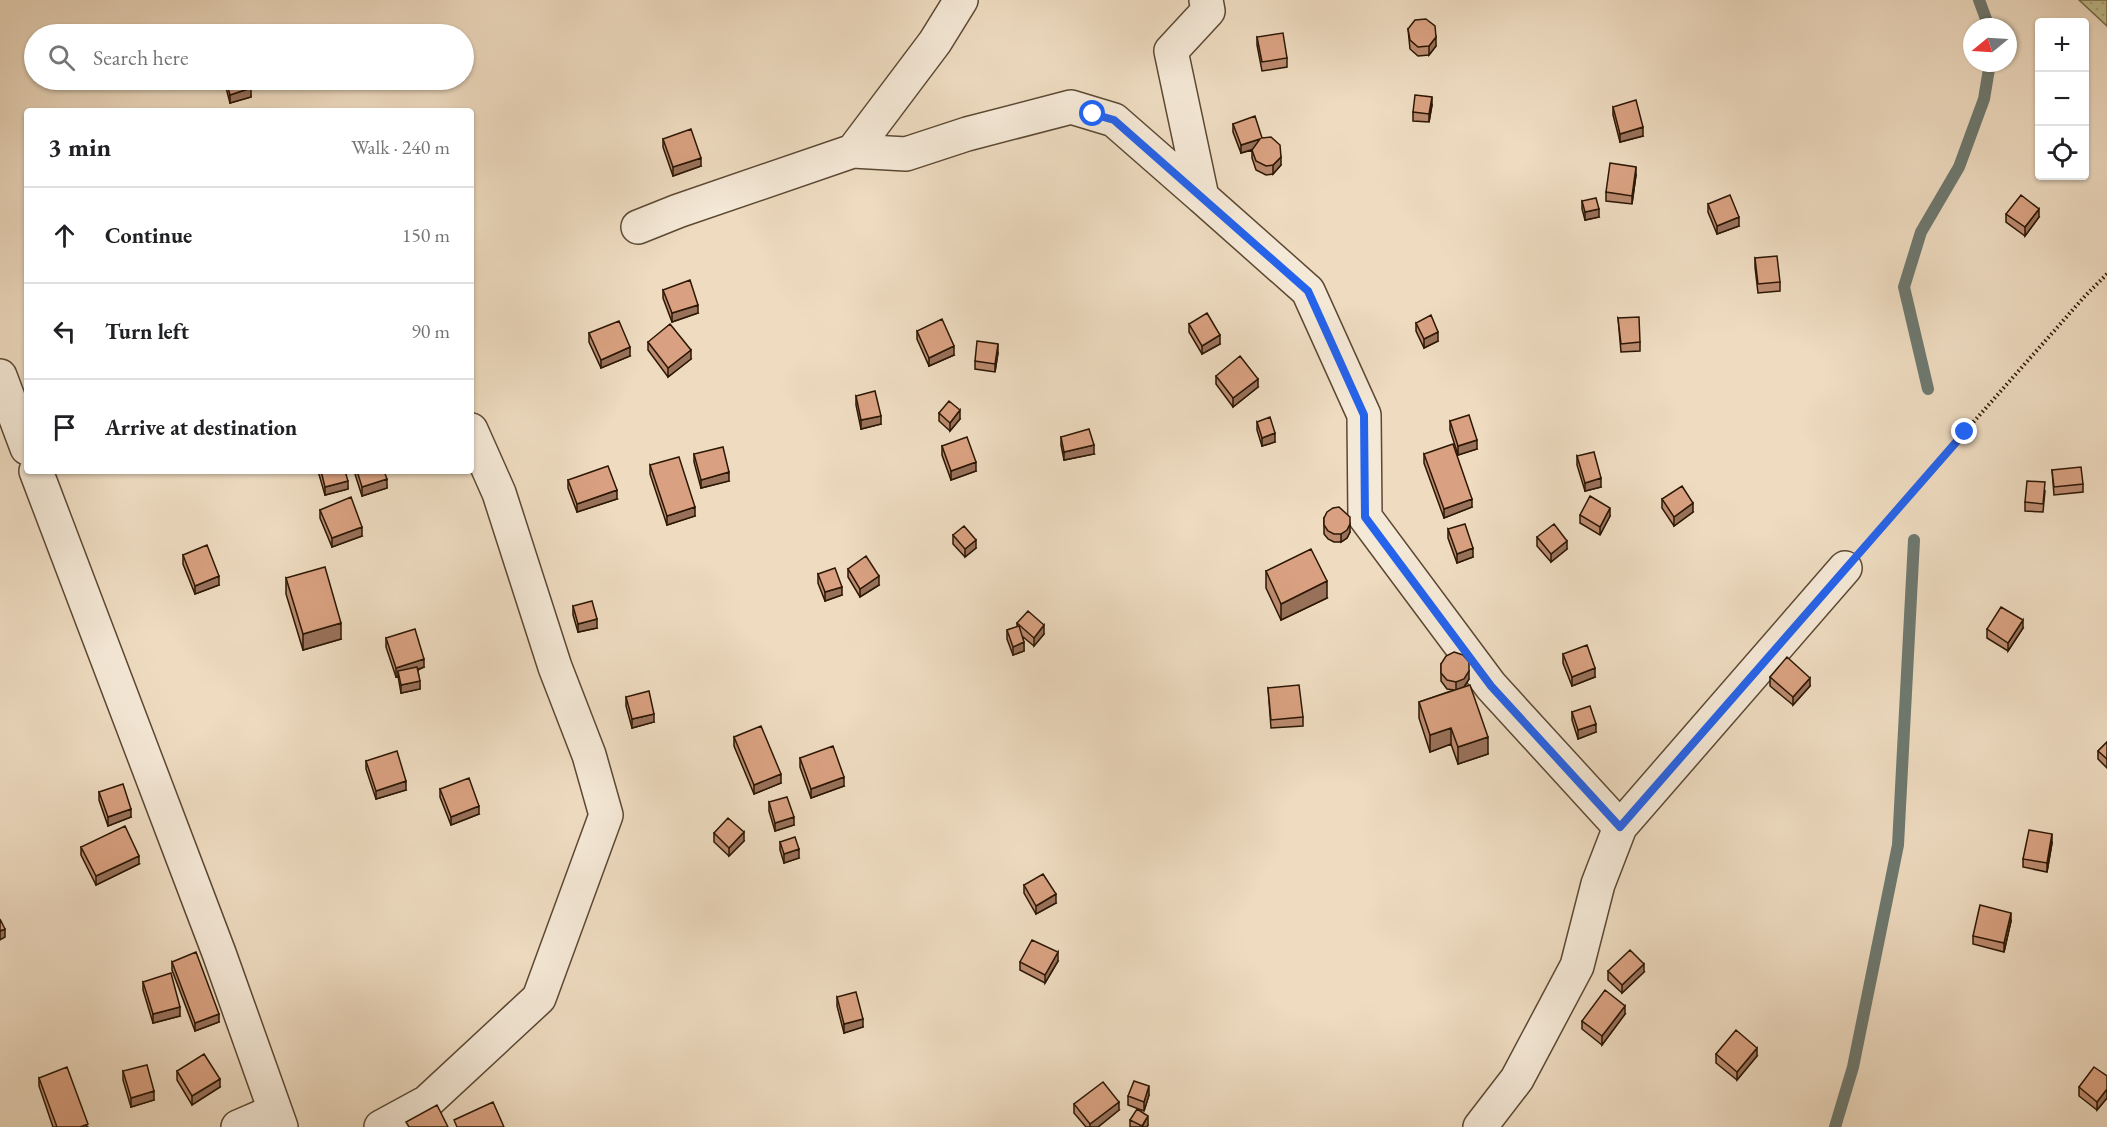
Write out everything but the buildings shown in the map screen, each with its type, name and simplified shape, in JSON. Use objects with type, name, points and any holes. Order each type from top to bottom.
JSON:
[{"type":"street","points":[[853,151],[935,42],[961,0]]},
{"type":"street","points":[[1202,197],[1171,51],[1208,10],[1206,0]]},
{"type":"street","points":[[638,227],[853,151],[906,154],[967,134],[1071,107],[1114,120],[1308,291],[1364,415],[1365,517],[1491,686],[1620,827]]},
{"type":"street","points":[[0,376],[17,448]]},
{"type":"street","points":[[381,1127],[427,1102],[539,998],[606,815],[589,755],[555,667],[499,493],[474,437]]},
{"type":"street","points":[[37,474],[219,953],[278,1119],[238,1127]]},
{"type":"street","points":[[1480,1127],[1517,1079],[1577,966],[1598,884],[1620,827],[1845,568]]},
{"type":"path","points":[[1845,568],[2107,274]]},
{"type":"shaded area","points":[[2079,0],[2107,0],[2107,26]]},
{"type":"waterway","points":[[1979,0],[1986,18]]},
{"type":"waterway","points":[[1928,389],[1904,287],[1921,232],[1959,167],[1984,99],[1988,72]]},
{"type":"waterway","points":[[1835,1127],[1853,1067],[1898,845],[1914,540]]},
{"type":"route","points":[[1093,114],[1114,120],[1308,291],[1364,415],[1365,517],[1491,686],[1620,827],[1965,432]]}]
